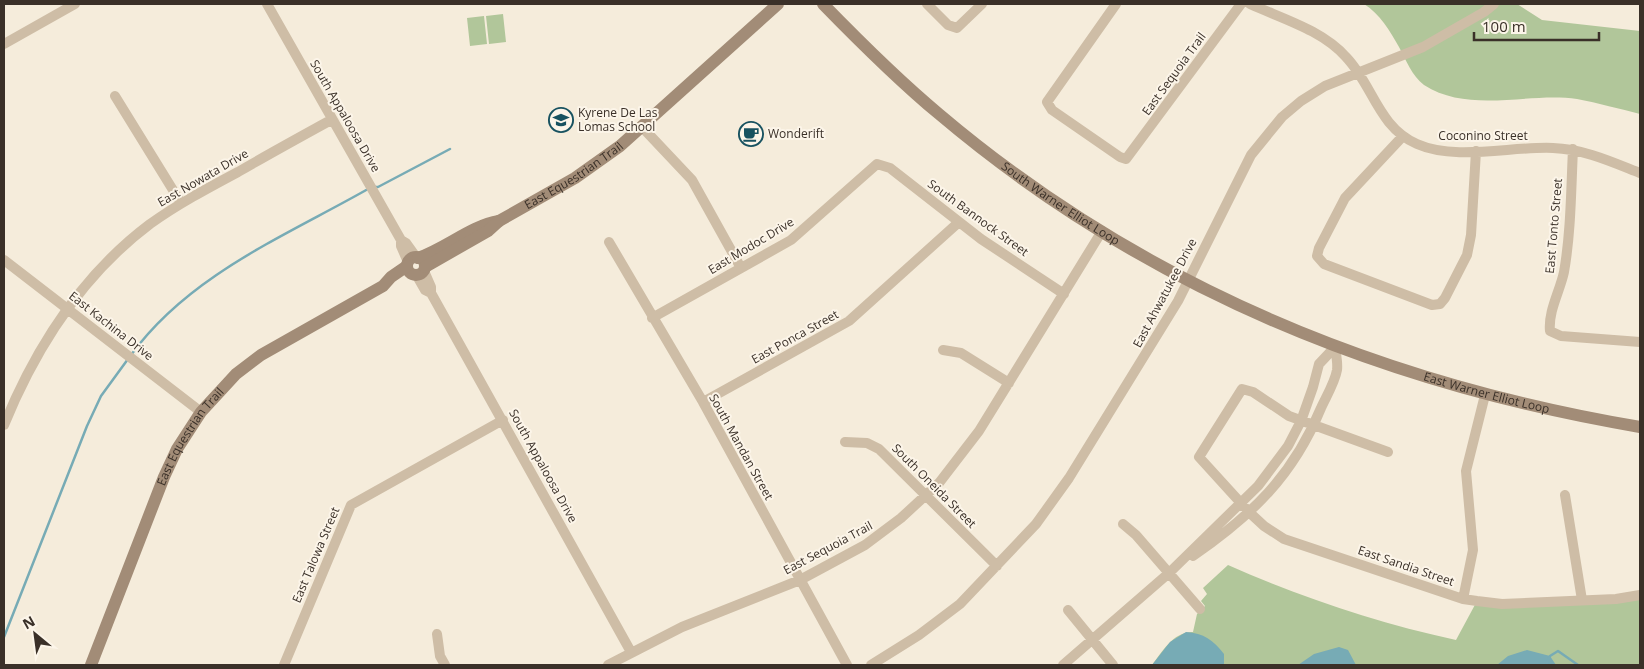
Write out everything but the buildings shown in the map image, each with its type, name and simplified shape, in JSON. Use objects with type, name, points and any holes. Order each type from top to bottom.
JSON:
[{"type":"street","points":[[4,44],[75,4]]},
{"type":"street","name":"South Appaloosa Drive","points":[[267,4],[331,120],[402,240],[406,243],[425,290],[430,293],[503,420],[631,652]]},
{"type":"street","name":"East Equestrian Trail","points":[[91,665],[177,449],[201,412],[236,374],[261,355],[383,286],[391,276],[416,267],[436,251],[483,224],[499,221],[596,165],[642,127],[778,4]]},
{"type":"street","name":"South Warner Elliot Loop","points":[[823,4],[867,48],[939,114],[1058,204],[1187,282],[1248,311],[1335,347]]},
{"type":"street","points":[[927,4],[948,25],[957,28],[982,4]]},
{"type":"street","name":"East Sequoia Trail","points":[[1116,4],[1047,102],[1052,110],[1120,157],[1126,158],[1241,4]]},
{"type":"street","name":"Coconino Street","points":[[1250,4],[1332,44],[1348,58],[1380,111],[1402,136],[1429,148],[1476,151],[1573,149],[1640,173]]},
{"type":"street","name":"East Ahwatukee Drive","points":[[871,665],[919,635],[960,604],[1036,524],[1069,478],[1149,348],[1187,282],[1251,155],[1282,116],[1325,86],[1423,47],[1484,12],[1494,4]]},
{"type":"street","points":[[115,96],[181,203]]},
{"type":"street","name":"East Nowata Drive","points":[[4,425],[36,356],[67,308],[111,258],[149,225],[181,203],[331,120]]},
{"type":"street","points":[[642,127],[692,180],[742,268]]},
{"type":"street","points":[[1402,136],[1345,198],[1319,248],[1317,256],[1324,264],[1432,305],[1440,304],[1445,298],[1467,255],[1471,235],[1476,151]]},
{"type":"street","name":"East Tonto Street","points":[[1573,149],[1566,257],[1560,292],[1549,320],[1550,330],[1561,336],[1640,342]]},
{"type":"street","name":"East Modoc Drive","points":[[652,318],[742,268],[804,230],[877,164]]},
{"type":"street","name":"South Bannock Street","points":[[877,164],[890,168],[959,222],[1064,294]]},
{"type":"street","name":"East Ponca Street","points":[[703,402],[849,321],[959,222]]},
{"type":"street","name":"East Sequoia Trail","points":[[608,665],[631,652],[722,609],[800,580],[871,541],[926,496],[959,458],[1009,383],[1102,232]]},
{"type":"street","name":"South Mandan Street","points":[[610,242],[652,318],[703,402],[847,665]]},
{"type":"street","name":"East Kachina Drive","points":[[4,260],[201,412]]},
{"type":"street","points":[[1169,573],[1250,513],[1283,476],[1298,454],[1307,423],[1319,364],[1335,347]]},
{"type":"street","points":[[1062,665],[1169,573],[1272,469],[1307,423],[1337,370],[1335,347]]},
{"type":"street","name":"East Warner Elliot Loop","points":[[1335,347],[1485,395],[1567,414],[1640,427]]},
{"type":"street","points":[[944,350],[961,353],[1009,383]]},
{"type":"street","name":"East Sandia Street","points":[[1307,423],[1253,392],[1242,389],[1199,457],[1250,513],[1264,526],[1284,538],[1462,599],[1502,604],[1640,595]]},
{"type":"street","points":[[1462,599],[1473,550],[1466,472],[1485,395]]},
{"type":"street","name":"East Talowa Street","points":[[284,665],[351,505],[503,420]]},
{"type":"street","points":[[1307,423],[1388,452]]},
{"type":"street","name":"South Oneida Street","points":[[845,442],[867,443],[880,449],[997,566]]},
{"type":"street","points":[[1565,495],[1582,600]]},
{"type":"street","points":[[1123,524],[1136,535],[1200,609]]},
{"type":"street","points":[[1068,610],[1113,665]]},
{"type":"street","points":[[437,634],[440,656],[445,665]]},
{"type":"green space","points":[[1364,4],[1517,4],[1542,20],[1640,31],[1640,114],[1577,99],[1479,100],[1441,94],[1424,85],[1416,77],[1384,23]]},
{"type":"green space","points":[[503,14],[506,42],[489,44],[486,16]]},
{"type":"green space","points":[[484,16],[487,44],[470,46],[467,18]]},
{"type":"green space","points":[[1228,565],[1283,588],[1340,608],[1398,626],[1456,640],[1477,601],[1640,595],[1640,665],[1152,665],[1169,643],[1180,635],[1193,632],[1197,614],[1205,606],[1201,601],[1207,594],[1203,588]]},
{"type":"water","points":[[1186,632],[1198,634],[1212,641],[1224,654],[1224,665],[1152,665],[1170,642]]},
{"type":"water","points":[[1339,647],[1348,650],[1356,665],[1298,665],[1314,654]]},
{"type":"water","points":[[1527,650],[1550,656],[1556,665],[1497,665],[1508,656]]},
{"type":"waterway","points":[[373,187],[378,187],[450,149]]},
{"type":"waterway","points":[[131,355],[154,327],[181,302],[210,280],[272,241],[368,189]]},
{"type":"waterway","points":[[4,637],[87,426],[101,396],[128,359]]},
{"type":"waterway","points":[[1546,665],[1550,656],[1558,651],[1578,665]]},
{"type":"place","name":"Kyrene De Las Lomas School","points":[[561,120]]},
{"type":"place","name":"Wonderift","points":[[751,134]]}]
